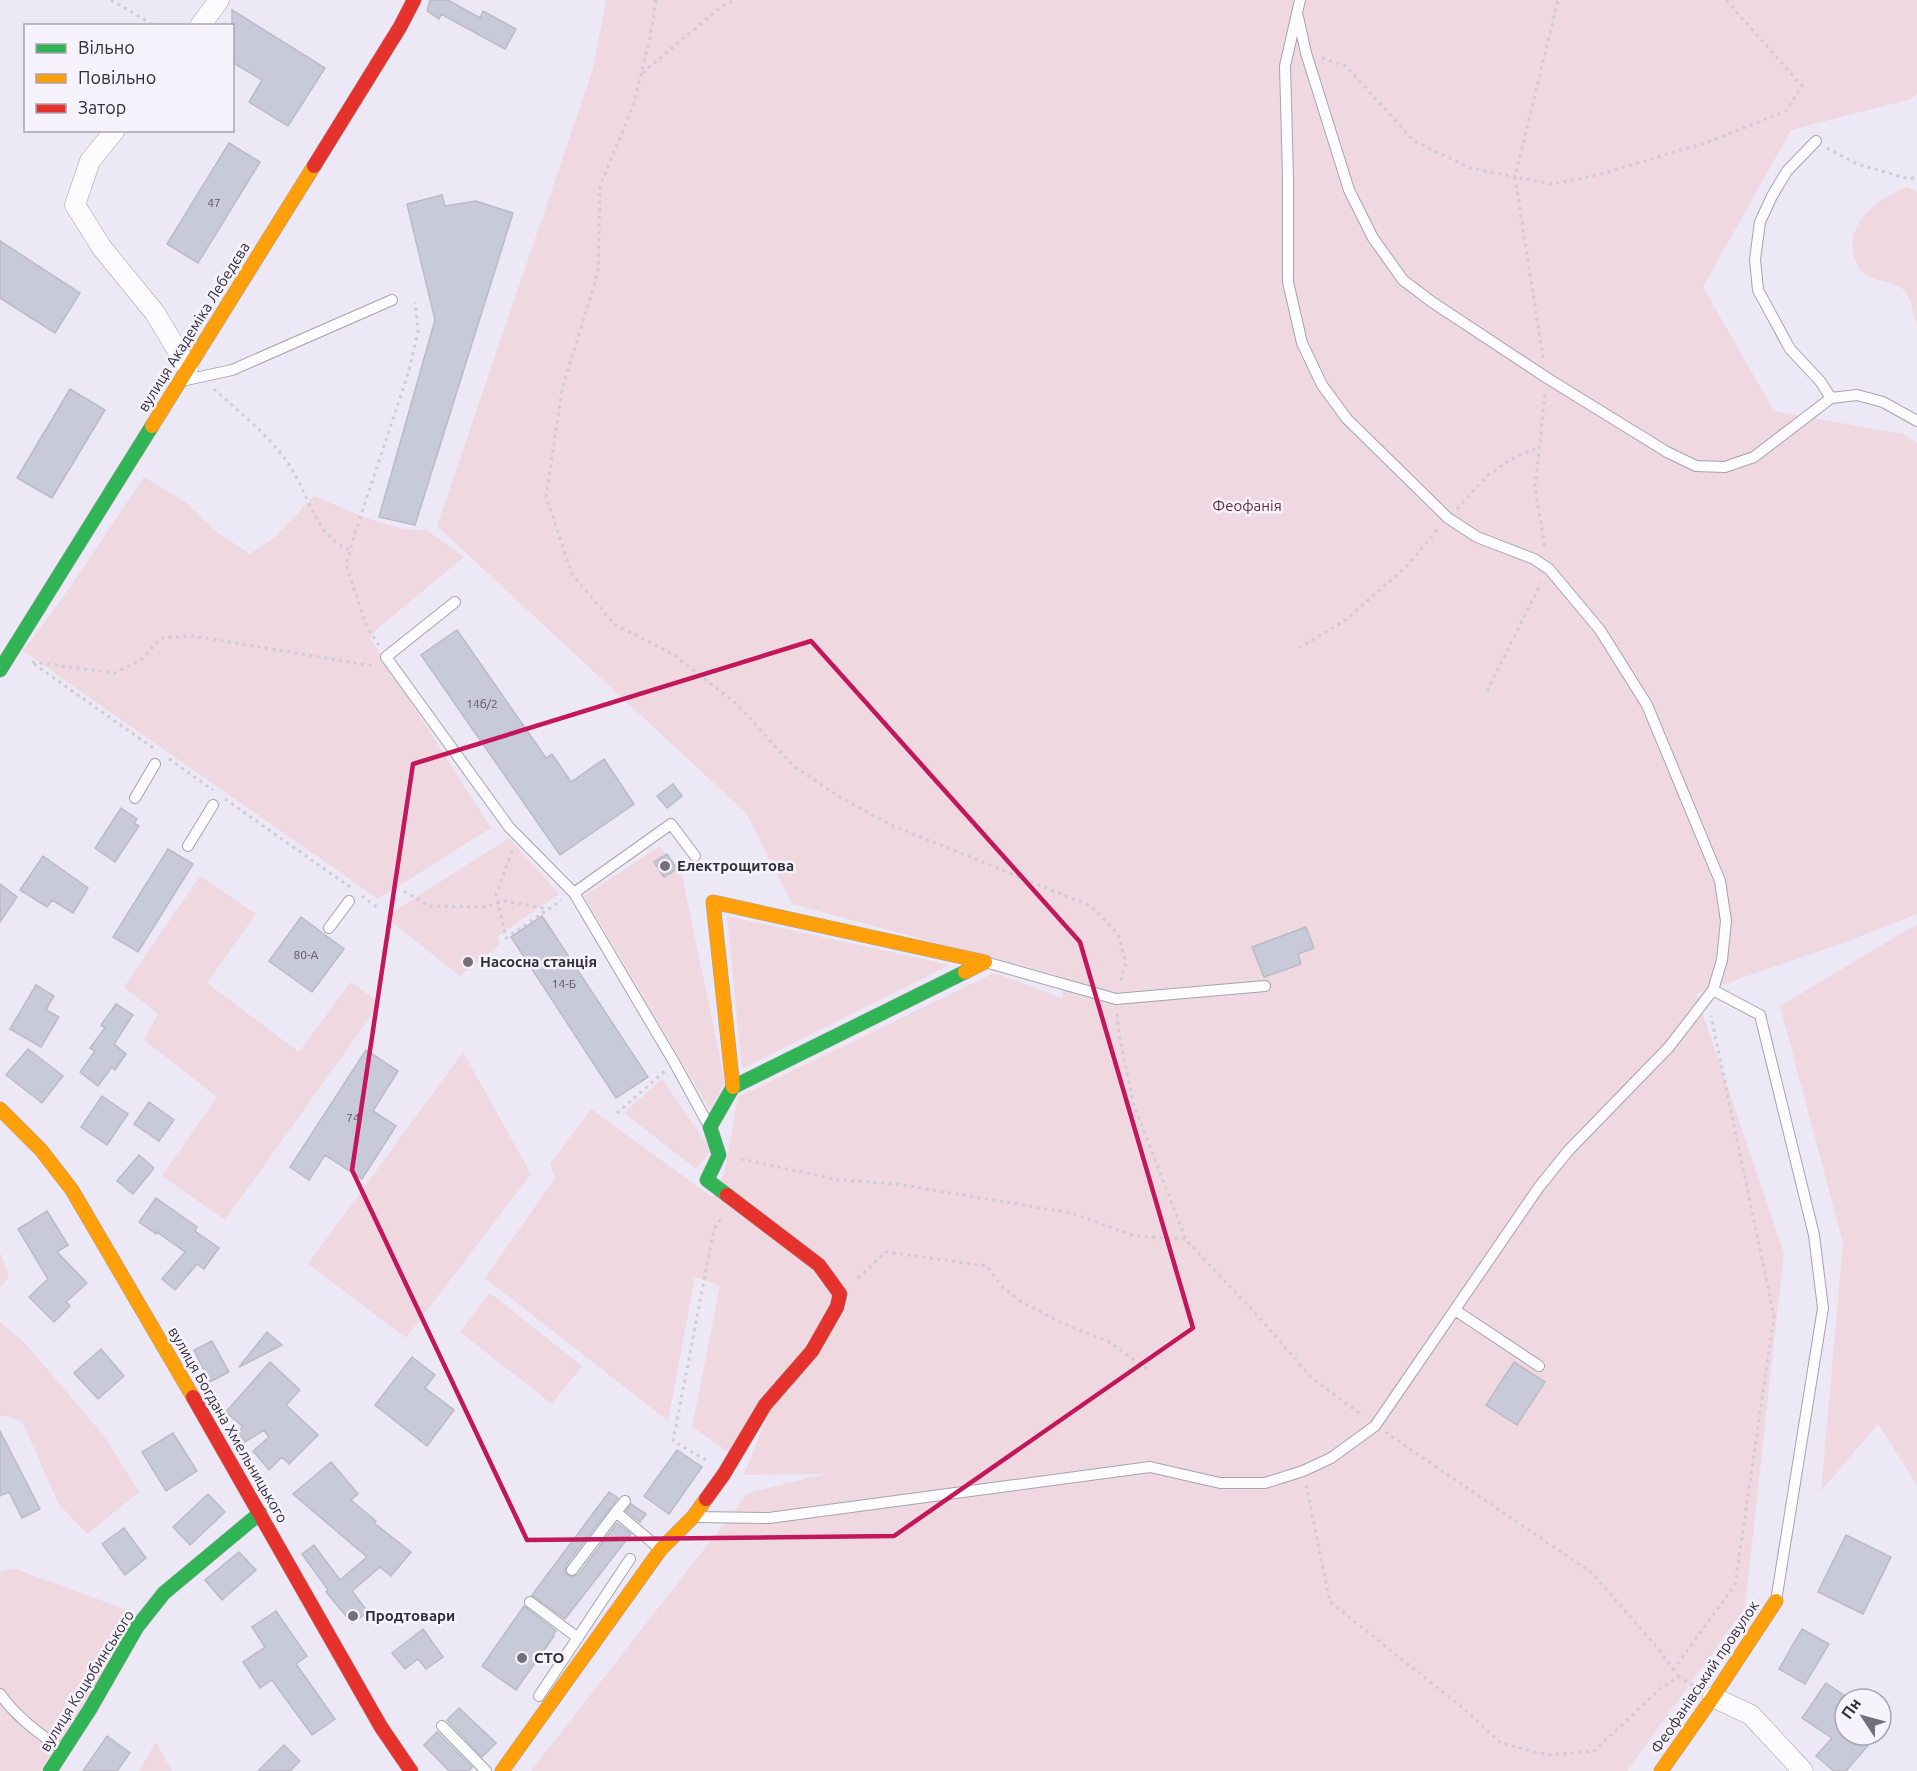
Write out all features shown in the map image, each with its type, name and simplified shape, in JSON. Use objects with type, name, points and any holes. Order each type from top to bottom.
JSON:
[{"type":"street","points":[[201,24],[219,0]]},
{"type":"street","name":"вулиця Академіка Лебедєва","points":[[0,670],[394,38],[414,0]]},
{"type":"street","points":[[113,132],[90,160],[75,205],[102,248],[156,313],[184,374]]},
{"type":"street","points":[[733,1087],[713,902],[985,962]]},
{"type":"street","points":[[493,1769],[661,1549],[693,1517],[724,1474],[765,1405],[812,1351],[837,1307],[840,1294],[819,1265],[707,1180],[719,1155],[710,1127],[733,1087],[985,962]]},
{"type":"street","name":"вулиця Богдана Хмельницького","points":[[0,1109],[41,1150],[72,1190],[260,1513],[381,1727],[411,1771]]},
{"type":"street","name":"вулиця Коцюбинського","points":[[50,1771],[137,1627],[164,1593],[260,1513]]},
{"type":"street","name":"Феофанівський провулок","points":[[1661,1771],[1776,1601]]},
{"type":"street","points":[[1713,1697],[1751,1715],[1803,1771]]},
{"type":"lane","points":[[693,1517],[769,1518],[1150,1467],[1220,1483],[1265,1484],[1303,1472],[1331,1458],[1375,1426],[1539,1187],[1569,1150],[1669,1047],[1710,995],[1722,960],[1726,921],[1720,881],[1647,705],[1600,630],[1549,568],[1534,559],[1477,537],[1448,518],[1347,419],[1322,386],[1302,343],[1287,282],[1288,177],[1285,66],[1300,0]]},
{"type":"lane","points":[[1297,14],[1306,53],[1349,190],[1373,238],[1403,280],[1432,302],[1547,378],[1667,452],[1696,466],[1725,467],[1754,457],[1831,398],[1857,395],[1883,402],[1917,421]]},
{"type":"lane","points":[[1816,141],[1787,171],[1772,196],[1760,222],[1755,259],[1758,290],[1790,349],[1820,381],[1831,398]]},
{"type":"lane","points":[[184,374],[232,370],[392,300]]},
{"type":"lane","points":[[455,602],[386,657],[502,817],[574,892],[710,1127]]},
{"type":"lane","points":[[135,798],[155,764]]},
{"type":"lane","points":[[188,846],[213,805]]},
{"type":"lane","points":[[574,892],[671,824],[695,856]]},
{"type":"lane","points":[[329,928],[349,901]]},
{"type":"lane","points":[[985,962],[1116,999],[1265,986]]},
{"type":"lane","points":[[1710,995],[1760,1015],[1814,1235],[1823,1308],[1776,1601]]},
{"type":"lane","points":[[1455,1310],[1539,1366]]},
{"type":"lane","points":[[572,1570],[625,1501]]},
{"type":"lane","points":[[616,1512],[661,1549]]},
{"type":"lane","points":[[533,1704],[630,1559]]},
{"type":"lane","points":[[530,1602],[578,1638]]},
{"type":"lane","points":[[0,1694],[10,1709],[35,1731],[64,1751]]},
{"type":"lane","points":[[442,1726],[493,1769]]},
{"type":"path","points":[[111,0],[153,24]]},
{"type":"path","points":[[656,0],[650,38],[633,106],[600,186],[598,272],[562,390],[546,497],[572,574],[614,624],[674,655],[738,705],[793,766],[843,799],[891,825],[1091,906],[1118,933],[1124,953],[1126,963],[1116,999],[1119,1035],[1134,1105],[1186,1240],[1257,1315],[1311,1377],[1375,1426],[1592,1573],[1655,1645],[1679,1677],[1713,1697]]},
{"type":"path","points":[[641,74],[720,8],[734,0]]},
{"type":"path","points":[[1488,691],[1549,568],[1535,488],[1547,378],[1515,177],[1558,0]]},
{"type":"path","points":[[1306,53],[1346,66],[1414,141],[1470,168],[1553,184],[1602,174],[1708,142],[1786,111],[1802,86],[1726,0]]},
{"type":"path","points":[[1816,141],[1857,165],[1909,179],[1917,177]]},
{"type":"path","points":[[386,657],[367,627],[346,565],[408,374],[418,332],[415,302]]},
{"type":"path","points":[[212,388],[280,450],[295,473],[314,515],[330,538],[339,546],[350,550]]},
{"type":"path","points":[[1299,648],[1344,621],[1407,566],[1488,475],[1510,460],[1539,447]]},
{"type":"path","points":[[157,751],[32,662],[115,673],[142,659],[161,638],[194,636],[378,667]]},
{"type":"path","points":[[166,758],[215,792]]},
{"type":"path","points":[[224,798],[349,887]]},
{"type":"path","points":[[404,891],[428,906],[485,907],[495,904],[504,901],[548,909],[506,938],[499,906],[496,895],[517,835]]},
{"type":"path","points":[[359,894],[378,908]]},
{"type":"path","points":[[1673,1670],[1735,1585],[1774,1316],[1710,995]]},
{"type":"path","points":[[616,1113],[674,1062]]},
{"type":"path","points":[[719,1155],[839,1180],[897,1184],[1071,1213],[1135,1236],[1186,1240]]},
{"type":"path","points":[[711,1463],[673,1441],[714,1229],[733,1200]]},
{"type":"path","points":[[840,1294],[886,1252],[987,1266],[1001,1286],[1022,1302],[1058,1321],[1111,1343],[1150,1371]]},
{"type":"path","points":[[1303,1472],[1330,1602],[1463,1708],[1501,1743],[1548,1755],[1594,1750],[1661,1688],[1679,1677]]},
{"type":"highlighted area","points":[[811,641],[1080,942],[1193,1328],[894,1536],[527,1540],[352,1170],[413,764]]},
{"type":"green space","name":"Феофанія","points":[[606,0],[1917,0],[1917,93],[1911,99],[1791,130],[1703,287],[1774,411],[1903,434],[1917,443],[1917,914],[1848,941],[1696,994],[1784,1253],[1745,1608],[1627,1771],[531,1771],[748,1493],[825,1474],[744,1475],[777,1392],[730,1453],[692,1427],[720,1286],[695,1277],[668,1421],[485,1278],[555,1178],[550,1164],[591,1109],[712,1197],[725,1171],[738,1097],[994,973],[1062,998],[1064,977],[792,904],[746,813],[437,526],[593,69]]},
{"type":"green space","points":[[1907,187],[1917,192],[1917,324],[1906,293],[1892,283],[1875,279],[1864,273],[1853,253],[1855,230],[1868,212],[1886,197]]},
{"type":"green space","points":[[144,477],[185,502],[218,533],[250,554],[275,537],[314,496],[385,524],[414,530],[425,529],[464,557],[377,629],[370,638],[491,828],[378,899],[23,651],[68,590]]},
{"type":"green space","points":[[509,838],[559,894],[498,936],[500,944],[460,976],[385,917]]},
{"type":"green space","points":[[660,846],[682,875],[725,1082],[710,1110],[584,896]]},
{"type":"green space","points":[[200,876],[256,914],[207,983],[299,1052],[351,982],[380,1003],[225,1220],[162,1176],[217,1097],[144,1040],[158,1014],[124,987]]},
{"type":"green space","points":[[727,916],[950,965],[742,1069]]},
{"type":"green space","points":[[1917,924],[1917,1485],[1878,1424],[1821,1491],[1843,1243],[1780,1006]]},
{"type":"green space","points":[[463,1052],[531,1174],[406,1338],[308,1264]]},
{"type":"green space","points":[[662,1079],[711,1150],[696,1169],[624,1113]]},
{"type":"green space","points":[[0,1252],[9,1276],[0,1288]]},
{"type":"green space","points":[[490,1293],[582,1366],[552,1404],[460,1332]]},
{"type":"green space","points":[[0,1322],[24,1342],[104,1436],[139,1492],[87,1534],[58,1503],[22,1421],[0,1415]]},
{"type":"green space","points":[[13,1568],[141,1615],[40,1771],[0,1771],[0,1572]]},
{"type":"green space","points":[[156,1742],[172,1771],[139,1771]]},
{"type":"building","points":[[430,0],[448,0],[480,18],[483,11],[516,29],[505,49],[441,14],[439,19],[427,11]]},
{"type":"building","points":[[232,10],[325,68],[288,126],[249,102],[262,80],[234,63],[234,24],[232,24]]},
{"type":"building","points":[[229,143],[260,162],[198,263],[167,244]]},
{"type":"building","points":[[442,195],[445,206],[476,201],[513,213],[415,525],[379,517],[435,320],[407,204]]},
{"type":"building","points":[[0,241],[80,293],[55,333],[0,298]]},
{"type":"building","points":[[70,389],[105,410],[52,498],[17,478]]},
{"type":"building","points":[[457,630],[546,758],[552,754],[571,782],[604,759],[634,804],[560,855],[421,655]]},
{"type":"building","points":[[673,784],[682,796],[667,808],[657,796]]},
{"type":"building","points":[[121,808],[137,819],[134,823],[139,826],[115,862],[95,848]]},
{"type":"building","points":[[168,849],[193,864],[138,952],[113,937]]},
{"type":"building","name":"Електрощитова","points":[[667,854],[677,869],[664,877],[654,862]]},
{"type":"building","points":[[43,856],[88,888],[73,913],[52,900],[47,907],[20,890]]},
{"type":"building","points":[[0,884],[17,897],[0,922]]},
{"type":"building","points":[[542,916],[648,1077],[616,1098],[511,937]]},
{"type":"building","points":[[301,917],[344,949],[312,992],[269,961]]},
{"type":"building","points":[[1306,927],[1314,948],[1298,954],[1301,964],[1264,977],[1252,947]]},
{"type":"building","points":[[36,985],[54,996],[46,1010],[59,1017],[41,1047],[10,1029]]},
{"type":"building","points":[[116,1004],[133,1015],[114,1044],[126,1054],[115,1070],[112,1067],[98,1086],[80,1072],[95,1051],[90,1048],[105,1028],[101,1025]]},
{"type":"building","points":[[28,1049],[63,1076],[42,1103],[6,1075]]},
{"type":"building","points":[[366,1050],[398,1071],[373,1111],[396,1126],[362,1179],[325,1155],[309,1180],[290,1167]]},
{"type":"building","points":[[102,1096],[128,1114],[107,1145],[81,1127]]},
{"type":"building","points":[[149,1102],[174,1120],[159,1141],[134,1124]]},
{"type":"building","points":[[139,1155],[154,1168],[133,1194],[117,1181]]},
{"type":"building","points":[[156,1198],[197,1227],[195,1231],[219,1248],[204,1269],[197,1264],[175,1290],[162,1279],[185,1252],[139,1222]]},
{"type":"building","points":[[47,1211],[68,1245],[57,1252],[87,1283],[66,1302],[70,1306],[54,1322],[29,1297],[48,1279],[18,1229]]},
{"type":"building","points":[[267,1332],[282,1345],[239,1367]]},
{"type":"building","points":[[212,1341],[229,1372],[210,1382],[194,1350]]},
{"type":"building","points":[[101,1349],[124,1376],[98,1399],[74,1373]]},
{"type":"building","points":[[412,1357],[435,1375],[425,1388],[454,1410],[427,1446],[375,1405]]},
{"type":"building","points":[[270,1362],[300,1390],[286,1405],[318,1435],[289,1464],[282,1457],[269,1470],[253,1451],[269,1437],[264,1430],[245,1442],[237,1431],[243,1427],[226,1412]]},
{"type":"building","points":[[1514,1362],[1545,1382],[1517,1425],[1486,1405]]},
{"type":"building","points":[[0,1431],[40,1509],[22,1518],[9,1492],[0,1496]]},
{"type":"building","points":[[173,1433],[197,1471],[166,1491],[142,1452]]},
{"type":"building","points":[[677,1450],[702,1467],[669,1514],[644,1496]]},
{"type":"building","points":[[331,1462],[358,1494],[351,1500],[376,1521],[374,1523],[411,1552],[391,1576],[380,1567],[352,1591],[368,1612],[352,1623],[326,1592],[328,1590],[302,1554],[314,1545],[340,1580],[367,1557],[293,1494]]},
{"type":"building","points":[[609,1492],[618,1498],[566,1565],[565,1573],[572,1577],[578,1575],[617,1523],[631,1534],[565,1619],[532,1595]]},
{"type":"building","points":[[208,1494],[225,1512],[190,1545],[173,1527]]},
{"type":"building","points":[[631,1504],[646,1514],[640,1522],[626,1511]]},
{"type":"building","points":[[124,1528],[146,1558],[125,1575],[102,1544]]},
{"type":"building","points":[[1846,1535],[1891,1557],[1863,1614],[1818,1592]]},
{"type":"building","points":[[239,1552],[256,1570],[222,1600],[205,1580]]},
{"type":"building","points":[[524,1606],[556,1631],[516,1690],[482,1666]]},
{"type":"building","points":[[276,1611],[307,1656],[296,1664],[335,1719],[312,1735],[272,1680],[260,1688],[243,1662],[265,1647],[252,1627]]},
{"type":"building","points":[[423,1629],[443,1657],[426,1669],[418,1659],[405,1669],[392,1653]]},
{"type":"building","points":[[1802,1629],[1829,1644],[1805,1684],[1779,1669]]},
{"type":"building","points":[[1826,1683],[1833,1688],[1833,1747],[1867,1747],[1846,1771],[1834,1771],[1816,1756],[1832,1738],[1802,1718]]},
{"type":"building","points":[[459,1708],[496,1743],[482,1757],[447,1720]]},
{"type":"building","points":[[437,1732],[472,1767],[469,1771],[449,1771],[424,1745]]},
{"type":"building","points":[[107,1736],[130,1753],[117,1771],[83,1771]]},
{"type":"building","points":[[284,1745],[300,1761],[290,1771],[258,1771]]},
{"type":"traffic: fast","points":[[0,670],[152,426]]},
{"type":"traffic: fast","points":[[727,1195],[707,1180],[719,1155],[710,1127],[733,1087],[965,972]]},
{"type":"traffic: fast","points":[[50,1771],[90,1709],[137,1627],[164,1593],[260,1513]]},
{"type":"traffic: slow","points":[[152,426],[314,166]]},
{"type":"traffic: slow","points":[[733,1087],[713,902],[985,962],[965,972]]},
{"type":"traffic: slow","points":[[0,1109],[41,1150],[72,1190],[193,1397]]},
{"type":"traffic: slow","points":[[502,1771],[661,1549],[693,1517],[706,1499]]},
{"type":"traffic: slow","points":[[1661,1771],[1776,1601]]},
{"type":"traffic: jam","points":[[314,166],[400,27],[414,0]]},
{"type":"traffic: jam","points":[[706,1499],[724,1474],[765,1405],[812,1351],[837,1307],[840,1294],[819,1265],[727,1195]]},
{"type":"traffic: jam","points":[[193,1397],[381,1727],[411,1771]]},
{"type":"place","name":"Електрощитова","points":[[665,866]]},
{"type":"place","name":"Насосна станція","points":[[468,962]]},
{"type":"place","name":"Продтовари","points":[[353,1616]]},
{"type":"place","name":"СТО","points":[[522,1658]]}]
